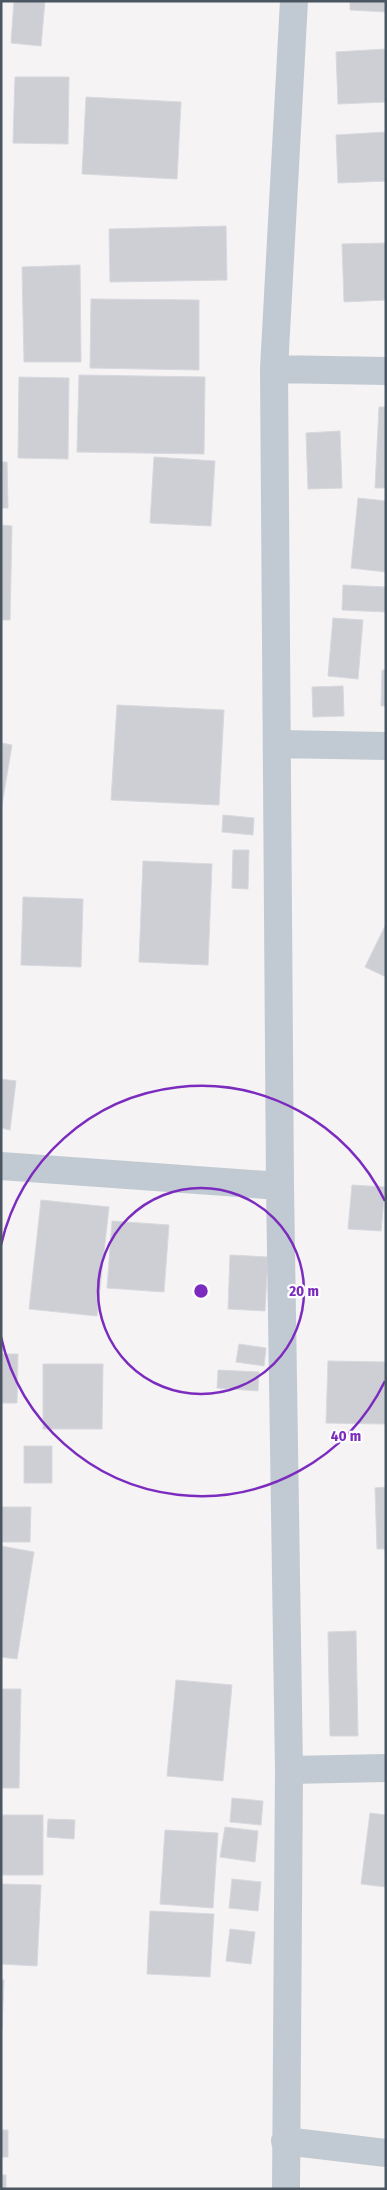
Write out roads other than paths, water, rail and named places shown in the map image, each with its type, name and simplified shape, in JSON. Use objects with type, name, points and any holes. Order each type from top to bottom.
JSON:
[{"type":"street","points":[[286,2189],[289,1770],[280,1186],[274,369],[294,1]]},
{"type":"street","points":[[274,369],[386,371]]},
{"type":"street","points":[[277,744],[386,746]]},
{"type":"street","points":[[1,1166],[280,1186]]},
{"type":"street","points":[[289,1770],[386,1768]]},
{"type":"street","points":[[285,2141],[386,2153]]}]
